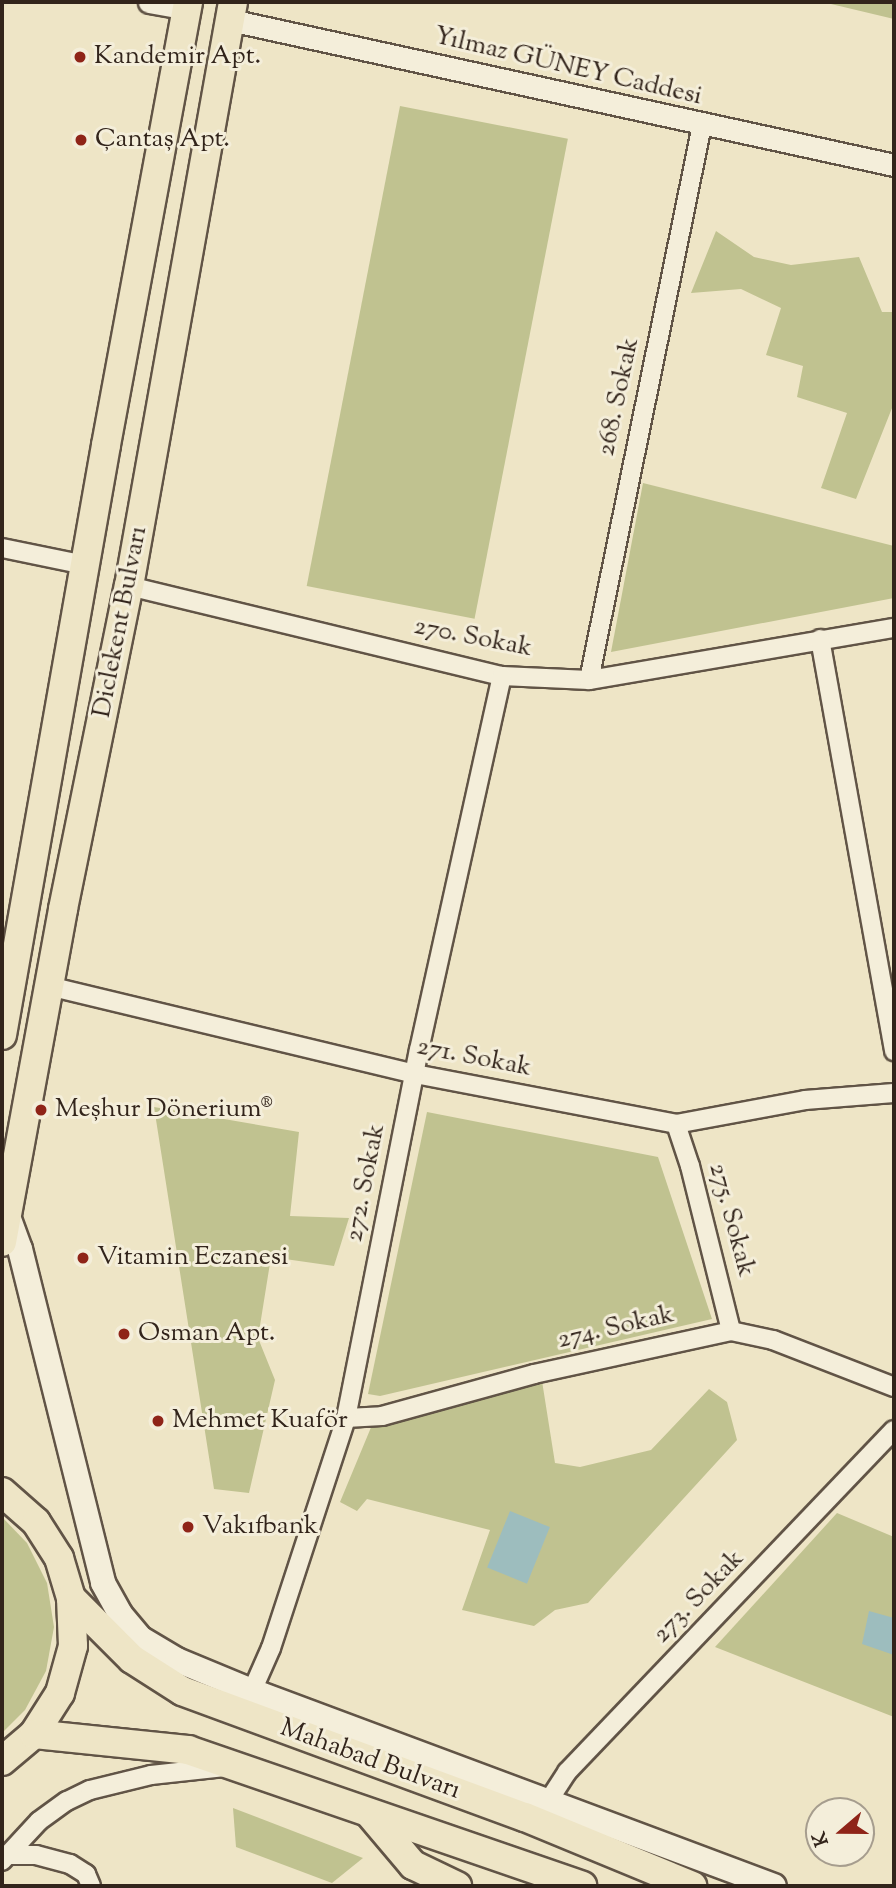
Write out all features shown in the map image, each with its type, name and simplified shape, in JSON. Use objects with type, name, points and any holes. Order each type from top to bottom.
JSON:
[{"type":"main road","name":"Diclekent Bulvarı","points":[[2,1035],[10,947],[85,565],[188,6]]},
{"type":"main road","name":"Diclekent Bulvarı","points":[[2,1241],[49,986],[129,586],[232,11]]},
{"type":"main road","points":[[6,1211],[20,1249],[103,1583],[120,1614],[140,1638],[177,1660],[252,1691],[774,1886]]},
{"type":"main road","points":[[2,1761],[34,1734],[60,1693],[73,1646],[71,1598],[53,1549],[36,1522],[3,1490]]},
{"type":"main road","name":"Mahabad Bulvarı","points":[[71,1598],[132,1659],[182,1691],[525,1817],[692,1886]]},
{"type":"main road","name":"Mahabad Bulvarı","points":[[34,1734],[188,1750],[582,1886]]},
{"type":"main road","points":[[369,1813],[413,1865],[457,1886]]},
{"type":"street","points":[[149,2],[188,6]]},
{"type":"street","name":"Yılmaz GÜNEY Caddesi","points":[[232,11],[702,125],[894,165]]},
{"type":"street","name":"268. Sokak","points":[[589,680],[702,125]]},
{"type":"street","points":[[2,548],[85,565]]},
{"type":"street","name":"270. Sokak","points":[[129,586],[502,676],[589,680],[894,628]]},
{"type":"street","points":[[820,639],[894,1051]]},
{"type":"street","name":"272. Sokak","points":[[252,1691],[271,1648],[346,1418],[415,1074],[502,676]]},
{"type":"street","name":"271. Sokak","points":[[49,986],[415,1074],[676,1124],[805,1100],[894,1093]]},
{"type":"street","name":"275. Sokak","points":[[676,1124],[690,1166],[732,1331]]},
{"type":"street","name":"274. Sokak","points":[[346,1418],[382,1416],[534,1374],[732,1331],[773,1340],[894,1387]]},
{"type":"street","name":"273. Sokak","points":[[547,1803],[560,1780],[894,1430]]},
{"type":"street","points":[[5,1858],[39,1821],[67,1801],[90,1790],[151,1775],[234,1766]]},
{"type":"street","points":[[5,1858],[36,1855],[70,1864],[86,1874],[91,1886]]},
{"type":"green space","points":[[894,2],[894,19],[831,4]]},
{"type":"green space","points":[[400,106],[568,139],[475,619],[307,586]]},
{"type":"green space","points":[[716,231],[754,257],[791,265],[859,257],[882,312],[894,312],[894,403],[856,499],[821,488],[847,413],[797,397],[803,366],[766,355],[781,308],[741,289],[691,293]]},
{"type":"green space","points":[[643,483],[894,546],[894,598],[611,652]]},
{"type":"green space","points":[[154,1107],[299,1132],[290,1216],[349,1218],[334,1266],[271,1257],[258,1338],[275,1380],[249,1493],[214,1489]]},
{"type":"green space","points":[[427,1112],[658,1157],[712,1319],[380,1396],[368,1394]]},
{"type":"green space","points":[[542,1381],[555,1463],[580,1467],[651,1450],[709,1389],[727,1402],[737,1440],[588,1603],[555,1610],[534,1626],[462,1610],[490,1530],[367,1499],[357,1511],[340,1502],[372,1425]]},
{"type":"green space","points":[[837,1513],[894,1537],[894,1717],[715,1647]]},
{"type":"green space","points":[[2,1517],[27,1543],[47,1583],[54,1627],[46,1671],[25,1710],[2,1733]]},
{"type":"green space","points":[[233,1808],[363,1858],[332,1883],[236,1847]]},
{"type":"water","points":[[510,1511],[550,1527],[527,1584],[487,1568]]},
{"type":"water","points":[[869,1611],[894,1618],[894,1655],[862,1644]]},
{"type":"place","name":"Kandemir Apt.","points":[[80,57]]},
{"type":"place","name":"Çantaş Apt.","points":[[81,140]]},
{"type":"place","name":"Meşhur Dönerium®","points":[[41,1110]]},
{"type":"place","name":"Vitamin Eczanesi","points":[[83,1258]]},
{"type":"place","name":"Osman Apt.","points":[[124,1334]]},
{"type":"place","name":"Mehmet Kuaför","points":[[158,1421]]},
{"type":"place","name":"Vakıfbank","points":[[188,1527]]}]
